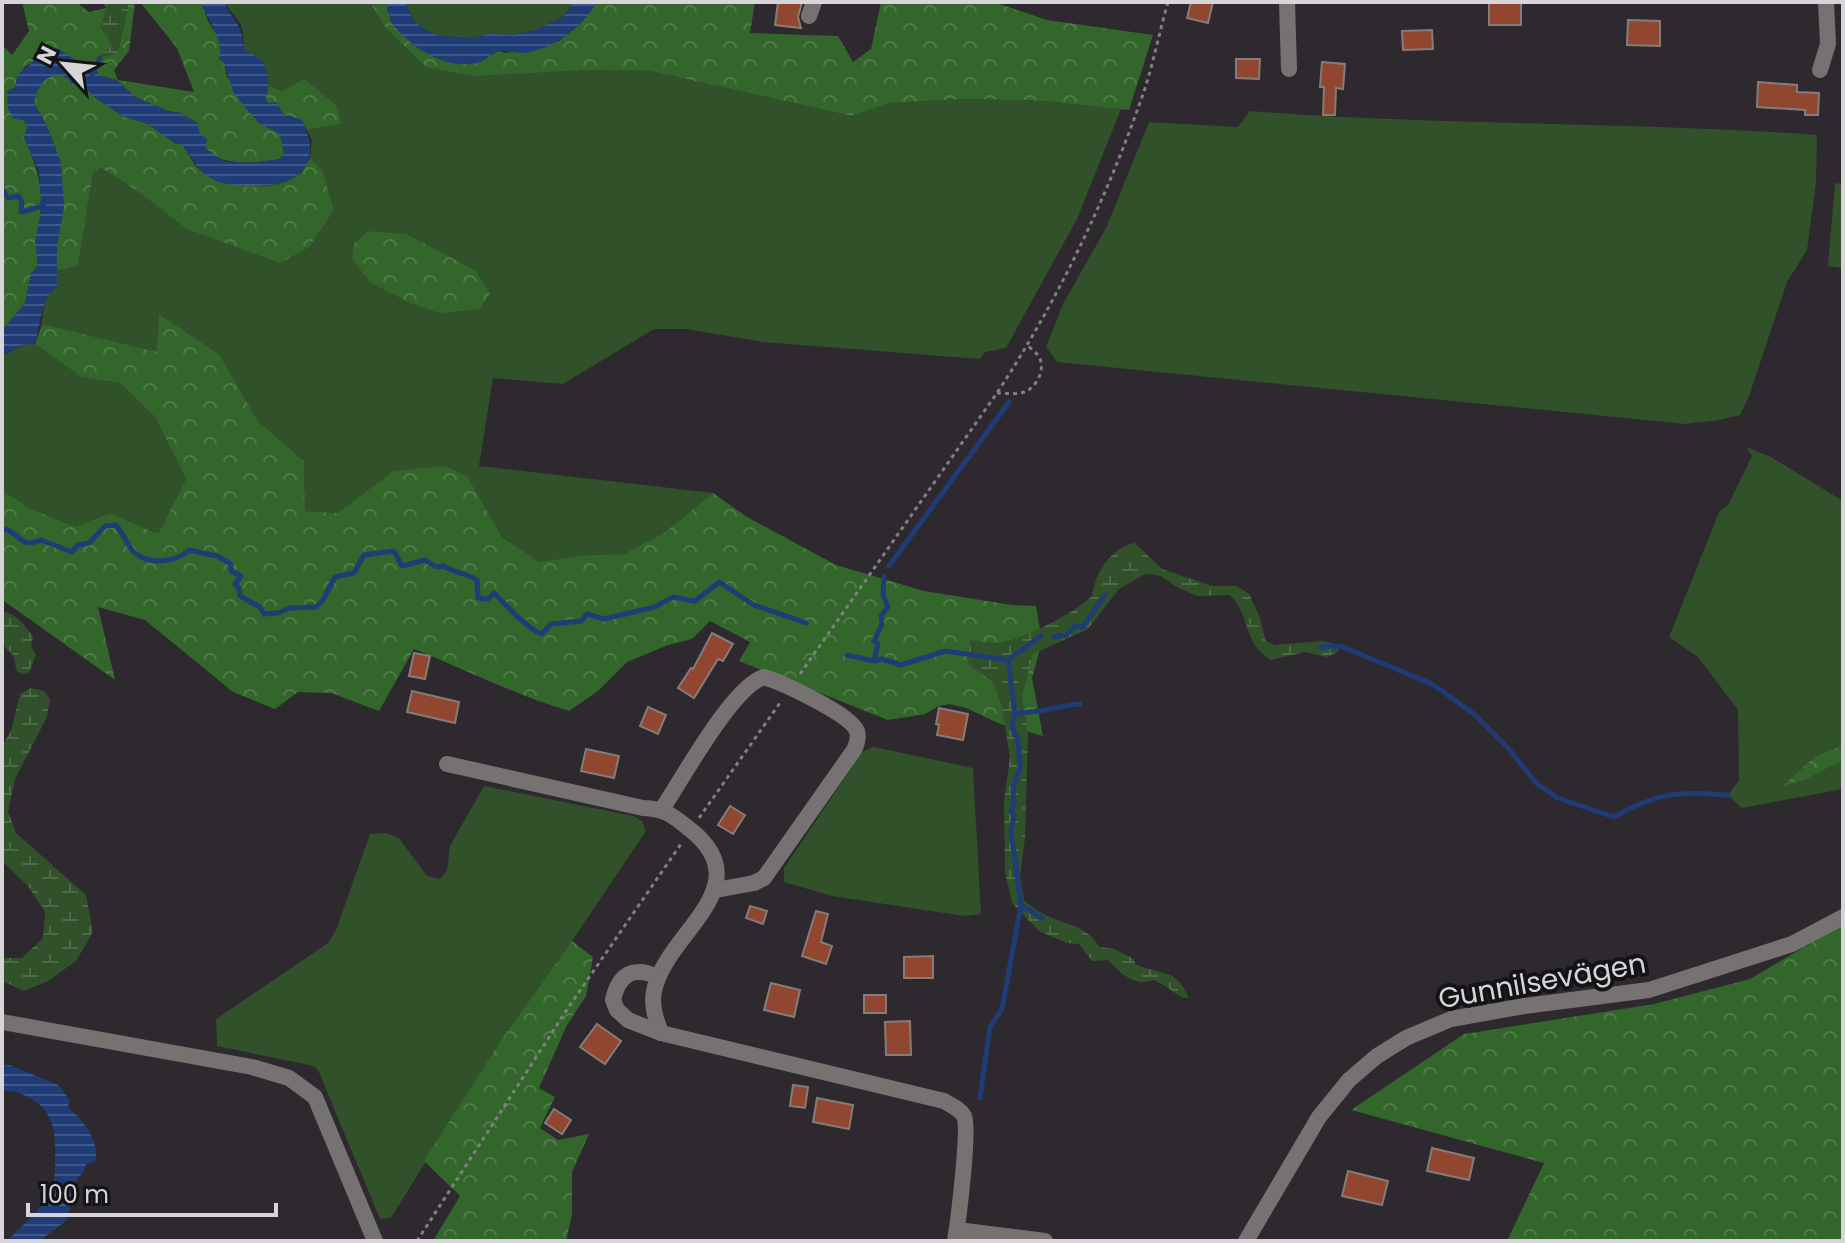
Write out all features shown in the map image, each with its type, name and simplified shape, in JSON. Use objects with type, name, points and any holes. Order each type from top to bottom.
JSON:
[{"type":"street","points":[[1287,2],[1289,69]]},
{"type":"street","points":[[1820,70],[1828,44],[1826,2]]},
{"type":"street","points":[[662,809],[728,710],[753,680],[764,677],[790,687],[838,714],[855,728],[857,742],[764,878],[754,883],[716,890]]},
{"type":"street","points":[[447,764],[643,808],[662,809],[691,830],[713,856],[717,871],[716,890],[658,977],[653,1000],[661,1033]]},
{"type":"street","name":"Gunnilsevägen","points":[[1246,1241],[1319,1117],[1349,1080],[1377,1056],[1406,1038],[1451,1019],[1649,990],[1792,944],[1843,917]]},
{"type":"street","points":[[658,977],[644,971],[634,971],[619,982],[613,1000],[617,1010],[628,1020],[661,1033],[944,1101],[953,1106],[965,1119],[956,1235],[1045,1241]]},
{"type":"street","points":[[2,1022],[252,1067],[289,1078],[315,1097],[375,1241]]},
{"type":"path","points":[[417,1241],[568,1008],[997,393],[1081,243],[1116,166],[1143,94],[1168,2]]},
{"type":"path","points":[[997,393],[1023,393],[1032,388],[1040,376],[1040,356],[1026,344]]},
{"type":"green space","points":[[22,2],[76,2],[89,12],[106,8],[103,2],[135,2],[129,51],[114,70],[118,80],[194,92],[177,48],[140,2],[201,2],[220,40],[233,91],[259,123],[280,134],[284,153],[280,159],[261,162],[220,158],[203,145],[196,122],[180,113],[137,98],[116,80],[99,75],[96,70],[74,59],[36,56],[32,63],[25,66],[15,87],[23,120],[28,126],[24,137],[40,188],[38,265],[31,274],[25,303],[2,331],[2,45],[12,55],[29,31]]},
{"type":"green space","points":[[108,2],[128,2],[128,9],[118,53],[100,58],[111,47],[108,37],[100,28]]},
{"type":"green space","points":[[224,2],[370,2],[385,27],[582,70],[650,71],[851,116],[890,103],[962,99],[1044,101],[1121,109],[1077,219],[1006,348],[985,352],[980,359],[763,342],[686,329],[654,329],[563,384],[493,378],[479,466],[713,493],[665,532],[624,554],[588,555],[539,563],[502,537],[468,477],[393,471],[337,513],[305,511],[304,461],[258,421],[219,354],[160,315],[158,353],[42,324],[47,299],[57,287],[56,271],[78,264],[93,173],[101,168],[139,192],[322,170],[310,158],[312,140],[307,130],[340,124],[283,91],[268,86],[267,76],[244,49],[240,23]],"holes":[[[368,231],[406,235],[475,270]]]},
{"type":"green space","points":[[370,2],[388,2],[391,23],[416,48],[447,60],[479,63],[499,51],[506,53],[559,41],[580,24],[597,2],[755,2],[750,33],[838,36],[853,62],[871,49],[881,2],[994,2],[1047,20],[1153,35],[1129,110],[1044,101],[962,99],[890,103],[851,116],[650,71],[582,70],[475,76],[426,67],[385,27]]},
{"type":"green space","points":[[405,2],[574,2],[563,17],[536,30],[472,38],[439,36],[424,29],[413,20]]},
{"type":"green space","points":[[61,74],[81,83],[97,99],[123,116],[148,124],[176,144],[181,144],[200,170],[226,183],[253,187],[279,185],[300,174],[310,158],[322,170],[334,210],[309,247],[280,263],[187,229],[139,192],[101,168],[93,173],[78,265],[56,271],[61,173],[53,140],[34,103],[42,83]]},
{"type":"green space","points":[[304,79],[336,105],[341,124],[307,130],[302,120],[283,114],[276,103],[268,103],[265,98],[268,86],[283,91]]},
{"type":"green space","points":[[1250,111],[1817,135],[1816,182],[1807,250],[1787,282],[1740,415],[1685,424],[1057,362],[1046,347],[1063,304],[1106,228],[1149,122],[1238,127]]},
{"type":"green space","points":[[1835,183],[1843,184],[1843,268],[1828,266]]},
{"type":"green space","points":[[368,231],[406,234],[475,270],[490,293],[480,309],[440,313],[412,304],[370,282],[352,259],[354,244]]},
{"type":"green space","points":[[159,314],[219,354],[258,421],[304,461],[305,511],[337,513],[393,471],[446,466],[468,477],[502,537],[539,562],[624,554],[665,532],[713,493],[747,517],[836,565],[924,591],[1036,606],[1042,642],[1032,678],[1043,736],[1000,724],[966,708],[949,704],[925,714],[888,720],[739,661],[750,642],[710,621],[692,639],[627,662],[598,691],[569,711],[510,690],[414,649],[379,711],[331,693],[298,692],[275,709],[233,692],[145,620],[98,607],[115,680],[4,601],[2,490],[31,509],[75,527],[110,513],[158,534],[186,479],[155,417],[120,383],[81,377],[35,344],[42,324],[157,352]]},
{"type":"green space","points":[[35,344],[81,377],[120,383],[155,417],[186,479],[158,534],[110,513],[75,528],[31,509],[2,490],[2,356],[22,345]]},
{"type":"green space","points":[[1746,447],[1771,457],[1843,501],[1843,745],[1816,756],[1809,778],[1843,760],[1843,789],[1742,808],[1728,795],[1739,780],[1738,710],[1698,657],[1669,637],[1719,512],[1728,505],[1752,456]]},
{"type":"green space","points":[[1135,543],[1162,569],[1212,586],[1237,586],[1249,594],[1266,641],[1275,645],[1322,641],[1341,645],[1338,652],[1327,657],[1305,652],[1271,660],[1255,645],[1237,603],[1230,595],[1197,596],[1161,576],[1145,574],[1119,589],[1088,629],[1033,654],[1022,696],[1028,735],[1025,838],[1020,876],[1024,901],[1043,914],[1081,929],[1100,947],[1114,949],[1134,959],[1135,964],[1173,977],[1189,999],[1154,980],[1140,982],[1128,978],[1108,960],[1092,961],[1079,944],[1067,943],[1039,931],[1012,903],[1005,872],[1004,801],[1010,758],[1002,708],[993,682],[968,664],[970,640],[1007,641],[1047,625],[1084,603],[1092,596],[1106,562],[1126,545]]},
{"type":"green space","points":[[2,611],[16,618],[33,637],[31,646],[36,655],[29,673],[17,672],[13,655],[2,644]]},
{"type":"green space","points":[[31,688],[44,691],[50,699],[47,717],[15,779],[8,812],[16,833],[86,895],[93,932],[76,961],[48,981],[24,991],[2,981],[2,958],[22,958],[43,938],[45,912],[28,886],[2,861],[2,746],[11,731],[20,694]]},
{"type":"green space","points":[[1843,745],[1843,760],[1809,778],[1783,786],[1816,756]]},
{"type":"green space","points":[[874,747],[973,768],[981,914],[964,916],[832,896],[784,882],[784,868],[863,751]]},
{"type":"green space","points":[[484,786],[633,816],[642,821],[646,831],[501,1040],[391,1218],[380,1219],[318,1070],[314,1066],[217,1046],[216,1019],[328,943],[336,930],[370,834],[386,833],[399,838],[427,876],[440,879],[447,871],[450,846]]},
{"type":"green space","points":[[1843,924],[1843,1241],[1507,1241],[1544,1163],[1351,1110],[1464,1034],[1654,1004],[1750,979]]},
{"type":"green space","points":[[572,941],[593,957],[586,996],[567,1025],[539,1088],[555,1097],[540,1128],[558,1140],[589,1134],[572,1172],[572,1214],[566,1241],[433,1241],[460,1196],[424,1161],[501,1040]]},
{"type":"water","points":[[201,2],[224,2],[239,27],[244,49],[261,60],[266,68],[268,103],[276,102],[283,114],[302,120],[310,150],[308,162],[293,178],[281,183],[245,186],[218,182],[202,171],[181,144],[176,144],[148,124],[123,116],[81,84],[72,85],[69,79],[55,75],[45,80],[34,103],[61,163],[64,207],[57,247],[57,287],[44,305],[35,344],[22,345],[2,355],[2,331],[25,303],[31,274],[38,265],[35,242],[41,210],[37,206],[41,201],[39,172],[24,137],[28,126],[23,120],[14,119],[8,109],[7,91],[15,87],[18,74],[32,63],[37,50],[48,47],[59,49],[96,70],[99,75],[116,80],[137,98],[196,122],[200,134],[207,139],[205,148],[223,161],[251,163],[280,159],[284,153],[280,134],[259,123],[233,91],[224,63],[219,59],[218,37]]},
{"type":"water","points":[[388,2],[405,2],[413,20],[439,36],[472,38],[536,30],[563,17],[574,2],[597,2],[575,28],[556,42],[523,53],[499,51],[480,62],[464,64],[440,59],[408,40],[391,23]]},
{"type":"water","points":[[10,1065],[58,1085],[70,1100],[68,1107],[85,1125],[95,1147],[95,1162],[86,1164],[84,1172],[77,1178],[67,1220],[39,1241],[7,1241],[37,1211],[51,1189],[55,1170],[53,1130],[47,1114],[35,1101],[14,1091],[2,1092],[2,1066]]},
{"type":"building","points":[[778,2],[802,2],[798,17],[801,28],[775,25]]},
{"type":"building","points":[[1191,2],[1213,2],[1208,23],[1187,18]]},
{"type":"building","points":[[1489,2],[1521,2],[1521,25],[1489,25]]},
{"type":"building","points":[[1628,20],[1660,21],[1660,46],[1627,45]]},
{"type":"building","points":[[1432,30],[1433,49],[1403,50],[1402,31]]},
{"type":"building","points":[[1236,59],[1260,59],[1259,79],[1236,78]]},
{"type":"building","points":[[1322,62],[1345,64],[1343,89],[1336,88],[1335,115],[1323,115],[1324,87],[1320,87]]},
{"type":"building","points":[[1758,82],[1797,85],[1797,92],[1819,93],[1818,115],[1805,115],[1805,110],[1757,107]]},
{"type":"building","points":[[712,633],[733,644],[723,661],[718,659],[694,698],[678,688],[693,669]]},
{"type":"building","points":[[414,653],[430,656],[425,679],[409,676]]},
{"type":"building","points":[[412,691],[459,702],[455,723],[407,712]]},
{"type":"building","points":[[648,707],[666,715],[658,734],[640,726]]},
{"type":"building","points":[[939,708],[968,714],[963,740],[937,735]]},
{"type":"building","points":[[586,749],[619,756],[614,778],[581,771]]},
{"type":"building","points":[[730,806],[745,815],[733,834],[718,825]]},
{"type":"building","points":[[750,906],[767,911],[763,924],[746,918]]},
{"type":"building","points":[[816,911],[828,914],[821,942],[832,946],[826,964],[802,956]]},
{"type":"building","points":[[933,956],[933,978],[904,978],[904,957]]},
{"type":"building","points":[[771,983],[800,990],[794,1017],[764,1010]]},
{"type":"building","points":[[864,995],[886,995],[886,1013],[864,1013]]},
{"type":"building","points":[[910,1021],[911,1055],[886,1055],[885,1022]]},
{"type":"building","points":[[597,1024],[621,1041],[605,1064],[580,1047]]},
{"type":"building","points":[[793,1085],[808,1087],[805,1108],[790,1106]]},
{"type":"building","points":[[817,1098],[853,1105],[849,1129],[813,1122]]},
{"type":"building","points":[[554,1109],[571,1120],[562,1134],[545,1123]]},
{"type":"building","points":[[1432,1148],[1474,1158],[1469,1180],[1427,1171]]},
{"type":"building","points":[[1348,1171],[1388,1181],[1382,1205],[1342,1196]]},
{"type":"waterway","points":[[92,75],[100,58]]},
{"type":"waterway","points":[[2,189],[8,198],[19,196],[21,212],[44,206]]},
{"type":"waterway","points":[[889,566],[1009,402]]},
{"type":"waterway","points":[[2,528],[28,543],[41,540],[72,552],[78,545],[89,543],[105,526],[116,525],[132,550],[147,559],[170,560],[189,550],[217,556],[231,564],[231,571],[241,576],[235,584],[240,596],[260,607],[264,614],[290,608],[316,607],[335,577],[354,573],[364,555],[394,551],[402,566],[425,560],[436,567],[444,566],[473,577],[477,580],[478,598],[488,599],[494,593],[523,622],[542,634],[551,624],[581,621],[587,614],[604,619],[655,607],[673,597],[695,601],[719,582],[754,605],[806,623]]},
{"type":"waterway","points":[[874,661],[878,644],[874,641],[882,624],[881,616],[888,607],[883,595],[884,577]]},
{"type":"waterway","points":[[1054,637],[1066,635],[1075,626],[1083,627],[1105,595]]},
{"type":"waterway","points":[[847,655],[874,661],[882,659],[901,665],[945,651],[1008,660],[1041,636]]},
{"type":"waterway","points":[[1321,647],[1341,646],[1434,685],[1475,715],[1508,748],[1537,784],[1558,798],[1614,817],[1643,802],[1669,795],[1728,795]]},
{"type":"waterway","points":[[980,1098],[990,1027],[1002,1009],[1021,905],[1011,831],[1013,789],[1020,767],[1018,741],[1012,726],[1015,713],[1008,660]]},
{"type":"waterway","points":[[1015,713],[1080,704]]},
{"type":"waterway","points":[[1021,905],[1042,918]]}]
